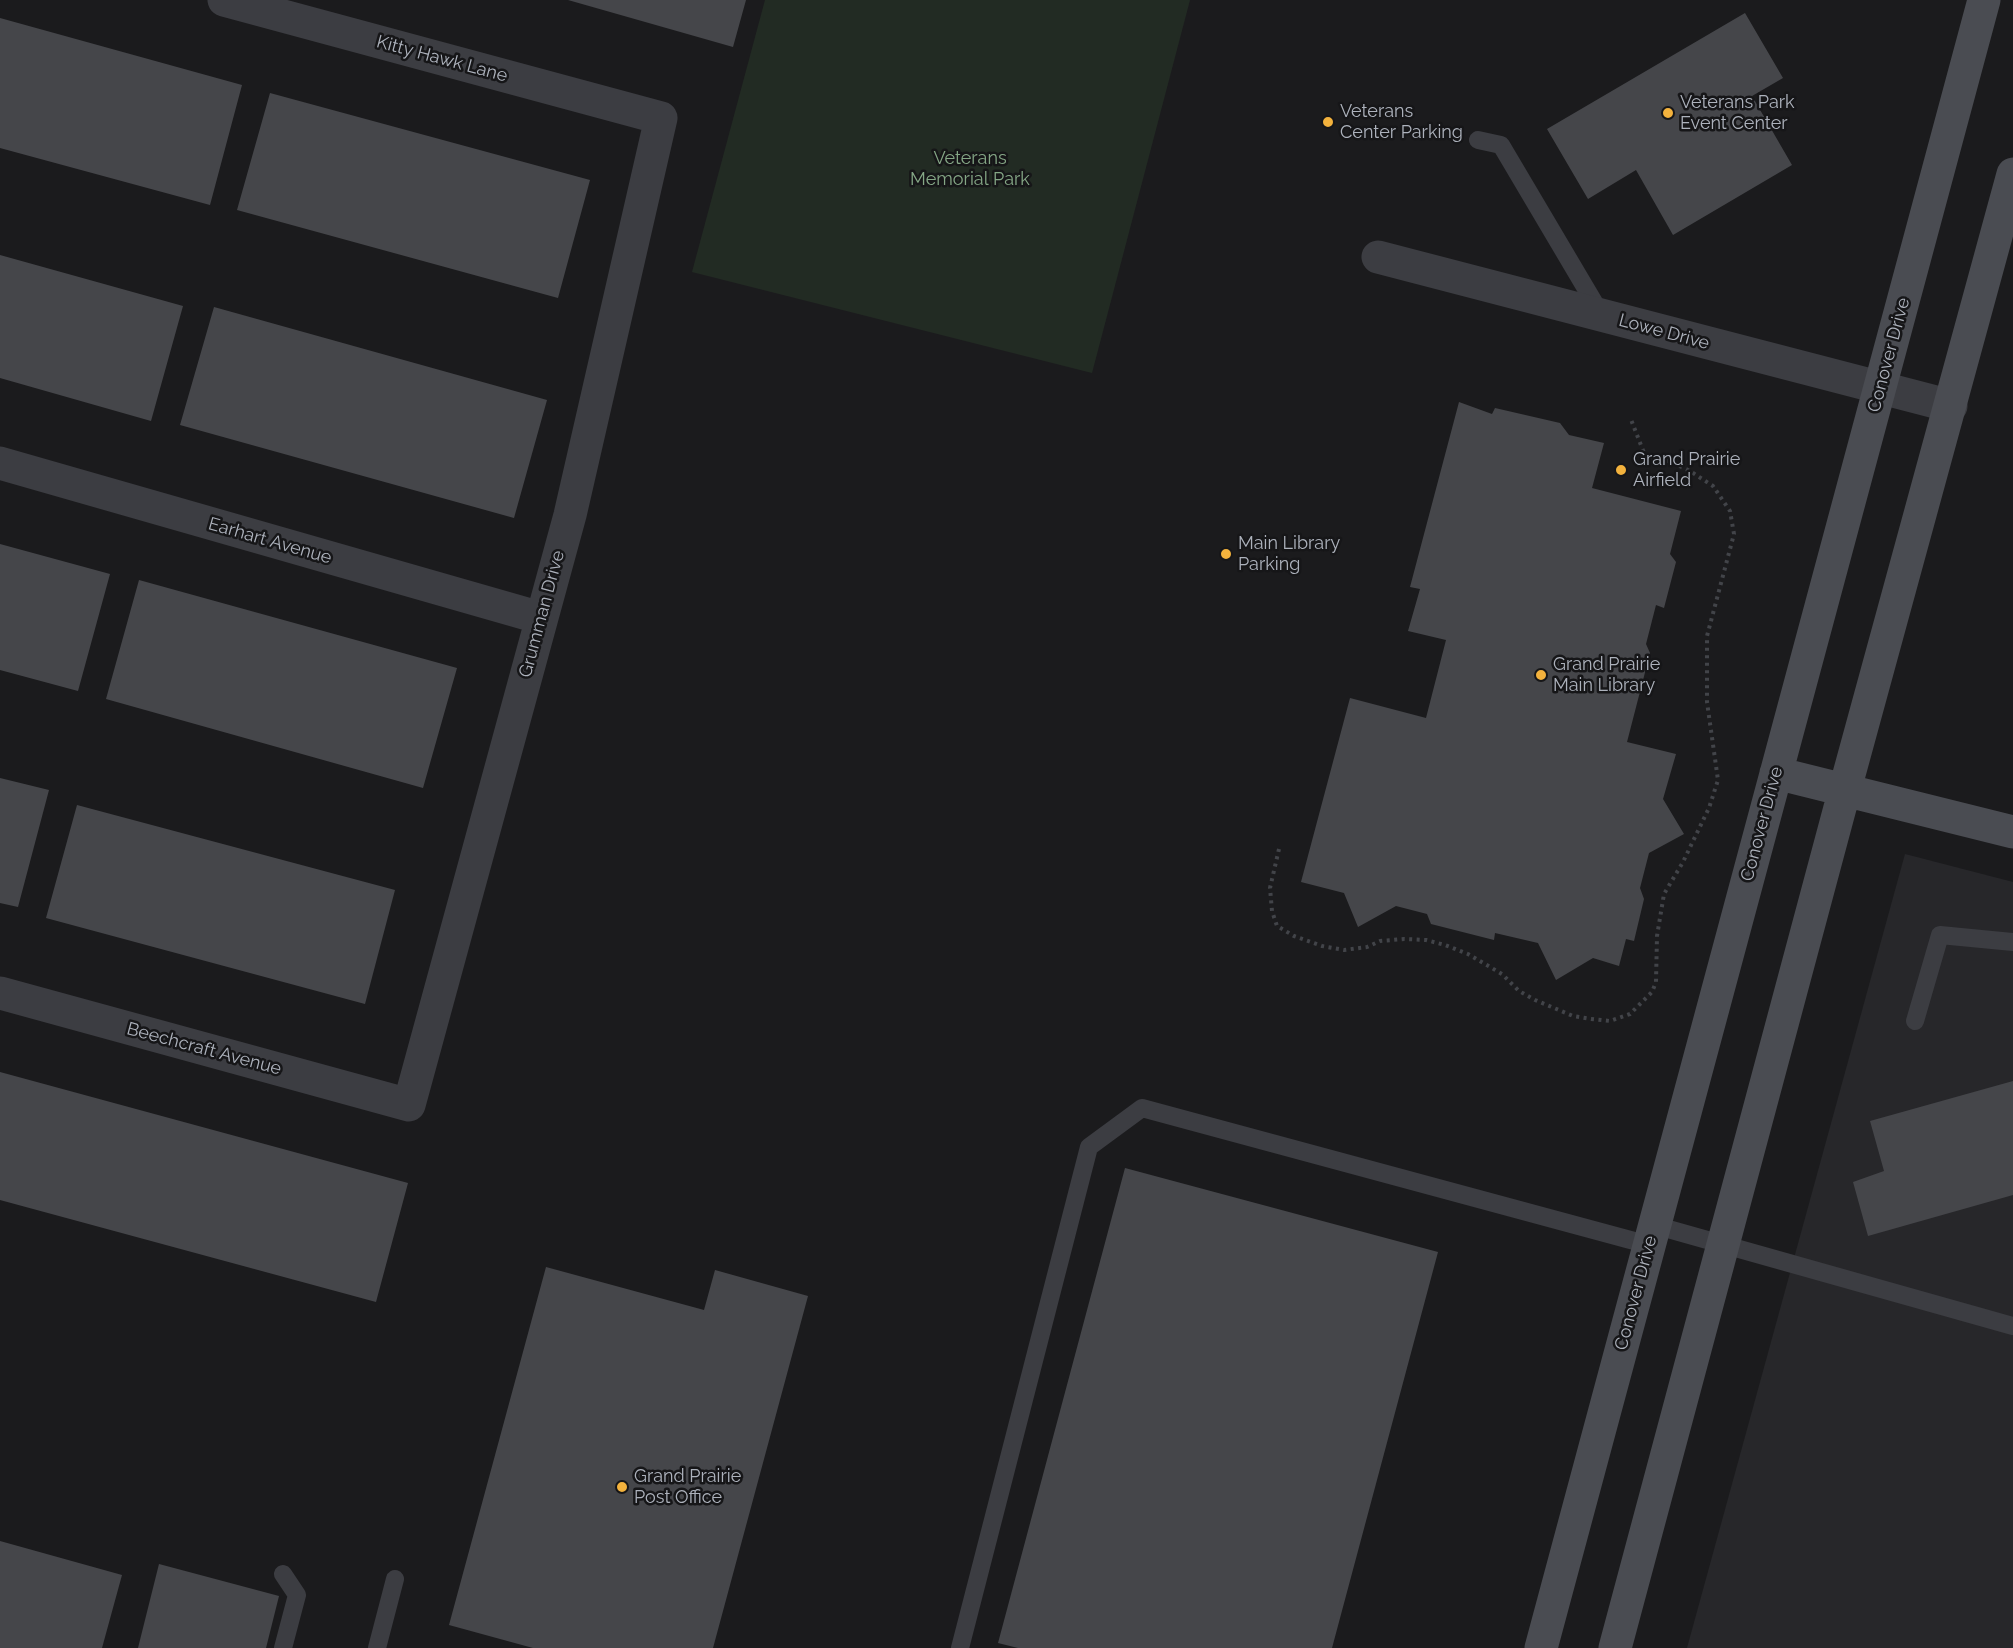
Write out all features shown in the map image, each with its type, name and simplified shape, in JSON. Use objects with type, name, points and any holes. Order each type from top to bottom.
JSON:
[{"type":"street","name":"Kitty Hawk Lane","points":[[224,0],[661,118]]},
{"type":"street","name":"Conover Drive","points":[[1541,1648],[1984,0]]},
{"type":"street","name":"Grumman Drive","points":[[409,1105],[570,515],[661,118]]},
{"type":"street","points":[[1616,1648],[1845,789],[2013,174]]},
{"type":"street","name":"Lowe Drive","points":[[1378,257],[1951,406]]},
{"type":"street","name":"Earhart Avenue","points":[[0,463],[541,618]]},
{"type":"street","points":[[1776,772],[2013,832]]},
{"type":"street","name":"Beechcraft Avenue","points":[[0,993],[409,1105]]},
{"type":"lane","points":[[1478,140],[1501,145],[1602,316]]},
{"type":"lane","points":[[1915,1021],[1940,935],[2013,942]]},
{"type":"lane","points":[[960,1648],[1089,1147],[1142,1108],[1652,1235],[1723,1244],[2013,1326]]},
{"type":"lane","points":[[283,1574],[297,1595],[283,1648]]},
{"type":"lane","points":[[377,1648],[395,1579]]},
{"type":"path","points":[[1279,849],[1269,888],[1272,911],[1277,926],[1294,936],[1322,946],[1344,950],[1367,947],[1380,941],[1404,939],[1426,940],[1445,945],[1468,954],[1502,974],[1519,991],[1535,1000],[1573,1016],[1591,1019],[1610,1021],[1630,1014],[1652,992],[1656,982],[1657,936],[1664,894],[1683,862],[1709,808],[1718,780],[1707,702],[1707,636],[1734,534],[1730,511],[1713,486],[1669,461],[1656,462],[1646,458],[1630,417]]},
{"type":"shaded area","points":[[1905,854],[2013,882],[2013,1648],[1687,1648]]},
{"type":"green space","name":"Veterans Memorial Park","points":[[765,0],[1190,0],[1092,373],[692,272]]},
{"type":"building","points":[[568,0],[746,0],[733,47]]},
{"type":"building","name":"Veterans Park Event Center","points":[[1745,13],[1783,78],[1752,96],[1792,165],[1673,235],[1636,170],[1588,199],[1547,129]]},
{"type":"building","points":[[0,18],[242,85],[210,205],[0,148]]},
{"type":"building","points":[[270,93],[590,180],[558,298],[237,210]]},
{"type":"building","points":[[0,255],[183,306],[151,421],[0,378]]},
{"type":"building","points":[[214,307],[547,400],[514,518],[180,425]]},
{"type":"building","name":"Grand Prairie Main Library","points":[[1459,402],[1492,414],[1495,408],[1560,423],[1569,435],[1604,443],[1592,488],[1681,511],[1670,554],[1676,562],[1664,608],[1656,605],[1646,644],[1650,653],[1627,742],[1676,754],[1663,799],[1684,834],[1649,853],[1640,888],[1644,899],[1634,941],[1626,939],[1619,966],[1593,958],[1556,980],[1538,943],[1495,933],[1494,940],[1431,924],[1427,914],[1396,906],[1358,927],[1344,893],[1301,882],[1350,698],[1426,718],[1446,640],[1408,631],[1420,589],[1410,587]]},
{"type":"building","points":[[0,544],[110,574],[78,691],[0,670]]},
{"type":"building","points":[[139,580],[457,668],[423,788],[106,699]]},
{"type":"building","points":[[0,778],[49,790],[18,907],[0,903]]},
{"type":"building","points":[[77,805],[395,890],[365,1004],[46,918]]},
{"type":"building","points":[[0,1072],[408,1183],[376,1302],[0,1200]]},
{"type":"building","points":[[2013,1081],[2013,1195],[1868,1236],[1853,1182],[1884,1171],[1870,1121]]},
{"type":"building","points":[[1125,1168],[1438,1252],[1332,1648],[1018,1648],[998,1643]]},
{"type":"building","name":"Grand Prairie Post Office","points":[[546,1267],[704,1310],[715,1270],[808,1296],[713,1648],[533,1648],[449,1625]]},
{"type":"building","points":[[0,1541],[122,1575],[102,1648],[0,1648]]},
{"type":"building","points":[[159,1564],[279,1596],[266,1648],[138,1648]]},
{"type":"place","name":"Veterans Park Event Center","points":[[1668,113]]},
{"type":"place","name":"Veterans Center Parking","points":[[1328,122]]},
{"type":"place","name":"Grand Prairie Airfield","points":[[1621,470]]},
{"type":"place","name":"Main Library Parking","points":[[1226,554]]},
{"type":"place","name":"Grand Prairie Main Library","points":[[1541,675]]},
{"type":"place","name":"Grand Prairie Post Office","points":[[622,1487]]}]
